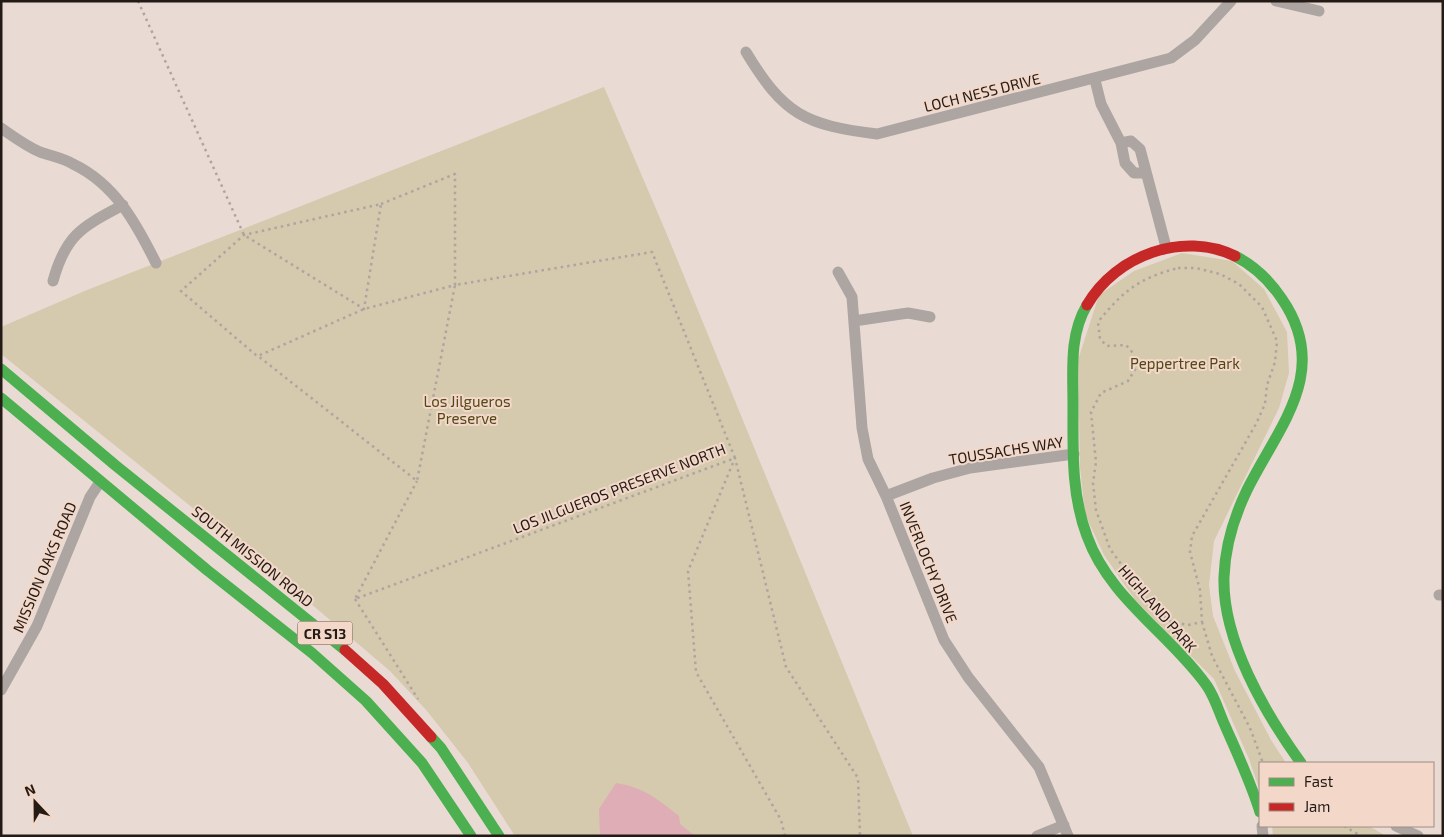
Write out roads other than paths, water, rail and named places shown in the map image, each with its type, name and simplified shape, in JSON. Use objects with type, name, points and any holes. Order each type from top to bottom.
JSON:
[{"type":"main road","name":"HIGHLAND PARK","points":[[1259,808],[1254,789],[1208,687],[1111,580],[1095,554],[1082,528],[1074,484],[1073,353],[1077,326],[1083,311],[1100,286],[1112,273],[1146,253],[1166,247],[1190,246],[1218,250],[1235,256],[1271,281],[1294,315],[1300,334],[1303,368],[1292,412],[1240,507],[1228,547],[1224,585],[1227,616],[1237,649],[1282,737],[1300,762]]},
{"type":"main road","name":"SOUTH MISSION ROAD","points":[[1,369],[114,465],[328,635],[383,684],[441,748],[499,836]]},
{"type":"main road","name":"CR S13","points":[[1,398],[100,482],[312,654],[366,701],[422,763],[471,836]]},
{"type":"street","name":"LOCH NESS DRIVE","points":[[746,52],[766,85],[788,107],[814,122],[844,130],[877,134],[1095,80],[1171,58],[1195,40],[1231,1]]},
{"type":"street","points":[[1276,1],[1319,11]]},
{"type":"street","points":[[1095,80],[1101,104],[1121,143],[1125,163],[1134,173],[1145,173]]},
{"type":"street","points":[[1,128],[23,144],[72,163],[94,176],[123,205],[136,224],[156,263]]},
{"type":"street","points":[[1121,143],[1131,141],[1140,149],[1166,247]]},
{"type":"street","points":[[53,281],[59,257],[72,238],[87,225],[123,205]]},
{"type":"street","name":"INVERLOCHY DRIVE","points":[[838,272],[852,297],[862,428],[868,459],[886,496],[944,640],[968,678],[1039,767],[1066,830]]},
{"type":"street","points":[[854,321],[908,314],[930,318]]},
{"type":"street","name":"TOUSSACHS WAY","points":[[886,496],[933,478],[970,468],[1074,454]]},
{"type":"street","name":"MISSION OAKS ROAD","points":[[1,690],[30,640],[90,498],[100,482]]},
{"type":"street","points":[[1398,827],[1418,836]]},
{"type":"street","points":[[1037,836],[1066,830]]},
{"type":"park label","name":"Peppertree Park","points":[[1185,363]]},
{"type":"park label","name":"Los Jilgueros Preserve","points":[[467,410]]}]
